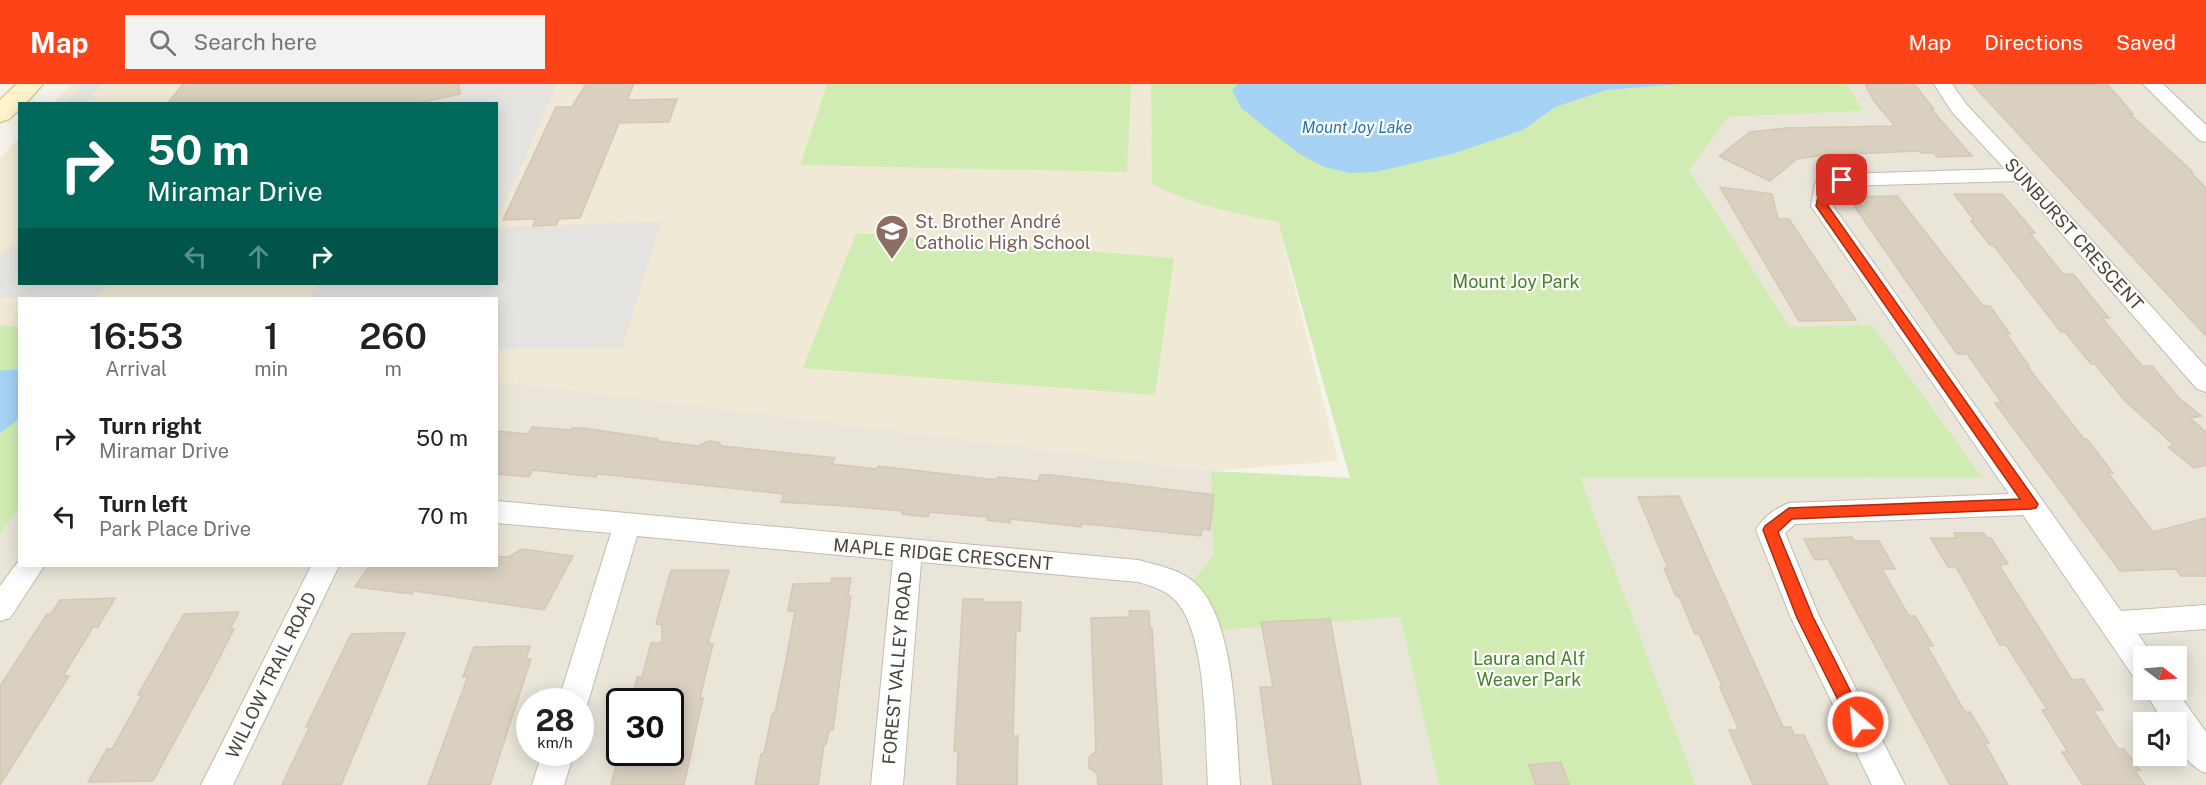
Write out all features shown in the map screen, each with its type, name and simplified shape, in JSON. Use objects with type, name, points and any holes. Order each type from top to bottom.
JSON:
[{"type":"main road","points":[[0,114],[31,84]]},
{"type":"street","name":"SUNBURST CRESCENT","points":[[1943,84],[1959,108],[2022,175],[2206,383]]},
{"type":"street","points":[[2152,84],[2206,136]]},
{"type":"street","points":[[2022,175],[1842,180],[1825,184],[1822,206],[2133,651]]},
{"type":"street","points":[[1889,785],[1805,618],[1770,530],[1789,514],[2031,504]]},
{"type":"street","name":"MAPLE RIDGE CRESCENT","points":[[498,512],[1138,572],[1168,581],[1185,591],[1199,608],[1208,631],[1216,676],[1224,785]]},
{"type":"street","points":[[577,688],[627,525]]},
{"type":"street","name":"FOREST VALLEY ROAD","points":[[887,785],[908,550]]},
{"type":"street","points":[[0,609],[29,567]]},
{"type":"street","name":"WILLOW TRAIL ROAD","points":[[218,785],[325,567]]},
{"type":"street","points":[[2114,624],[2206,617]]},
{"type":"street","points":[[2166,700],[2206,758]]},
{"type":"street","points":[[548,785],[554,766]]},
{"type":"shaded area","name":"St. Brother André Catholic High School","points":[[72,84],[1151,84],[1152,184],[1278,222],[1338,461],[1211,471],[498,381],[498,297],[18,297],[18,327],[0,325],[0,158],[18,139],[18,285],[498,285],[498,102],[54,102]]},
{"type":"shaded area","points":[[83,84],[103,84],[86,102],[66,102]]},
{"type":"shaded area","points":[[445,84],[557,84],[498,219],[498,102],[434,102]]},
{"type":"shaded area","points":[[1847,84],[2206,84],[2206,785],[1696,785],[1579,478],[1981,477],[1872,325],[1790,327],[1689,170],[1727,117],[1863,111]]},
{"type":"shaded area","points":[[661,222],[622,348],[498,349],[498,297],[309,297],[317,285],[498,285],[498,227]]},
{"type":"shaded area","points":[[12,245],[18,245],[18,285],[108,285],[99,297],[0,298],[0,256]]},
{"type":"shaded area","points":[[498,381],[1211,471],[1213,555],[1185,591],[1207,631],[1400,617],[1439,785],[0,785],[0,533],[18,510],[18,567],[498,567]]},
{"type":"green space","points":[[827,84],[1131,84],[1127,172],[800,165]]},
{"type":"green space","name":"Mount Joy Park","points":[[1151,84],[1847,84],[1863,111],[1728,117],[1689,170],[1790,327],[1872,325],[1982,477],[1580,478],[1696,785],[1439,785],[1400,617],[1207,631],[1185,591],[1213,555],[1211,471],[1350,478],[1278,222],[1198,203],[1152,184]]},
{"type":"green space","points":[[856,233],[1174,258],[1155,395],[803,368]]},
{"type":"green space","points":[[0,325],[18,327],[18,510],[0,533]]},
{"type":"water","name":"Mount Joy Lake","points":[[1238,84],[1678,84],[1606,90],[1555,107],[1523,130],[1455,153],[1376,172],[1350,173],[1324,167],[1298,153],[1241,108],[1232,90]]},
{"type":"water","points":[[18,370],[18,420],[0,433],[0,371]]},
{"type":"building","points":[[183,84],[459,84],[460,94],[424,102],[169,102]]},
{"type":"building","points":[[586,84],[634,84],[627,100],[677,99],[669,122],[619,123],[580,218],[559,219],[556,225],[533,226],[536,219],[503,220],[556,107],[572,107]]},
{"type":"building","points":[[1865,84],[1914,84],[1934,109],[1931,109],[1972,156],[1937,157],[1934,153],[1919,151],[1824,155],[1797,159],[1770,181],[1719,156],[1750,132],[1786,128],[1895,126],[1874,101]]},
{"type":"building","points":[[1972,84],[2108,85],[2133,114],[2130,114],[2193,172],[2190,172],[2206,188],[2206,336]]},
{"type":"building","points":[[1720,187],[1772,194],[1778,219],[1789,219],[1856,320],[1799,321]]},
{"type":"building","points":[[1954,194],[2002,194],[2035,233],[2030,233],[2063,274],[2073,274],[2109,318],[2102,318],[2142,366],[2152,366],[2179,398],[2201,416],[2190,418],[2206,432],[2206,465],[2194,468],[2168,447],[2174,445],[2125,401],[2095,364],[2091,364],[2065,332],[2061,332],[1993,245],[1990,245],[1971,221],[1974,220]]},
{"type":"building","points":[[1897,196],[1983,306],[1990,306],[2010,334],[2006,334],[2029,366],[2027,366],[2113,473],[2108,473],[2153,532],[2206,518],[2206,576],[2181,576],[2176,569],[2120,571],[1995,403],[2002,403],[1967,354],[1957,354],[1848,197]]},
{"type":"building","points":[[532,427],[571,430],[572,428],[584,428],[698,446],[709,441],[718,442],[722,446],[835,458],[832,464],[877,469],[878,466],[997,480],[998,477],[1038,481],[1040,475],[1052,475],[1214,495],[1210,530],[1202,529],[1201,536],[1086,524],[1082,524],[1081,527],[1011,519],[1010,523],[987,520],[988,517],[930,512],[928,517],[902,514],[903,511],[781,502],[784,494],[601,474],[597,474],[596,477],[533,470],[529,477],[498,474],[498,431],[528,434]]},
{"type":"building","points":[[1679,496],[1783,727],[1791,727],[1794,735],[1804,735],[1828,785],[1753,785],[1729,730],[1739,730],[1720,687],[1722,686],[1699,634],[1695,634],[1679,596],[1676,596],[1664,568],[1668,568],[1638,497]]},
{"type":"building","points":[[1954,533],[1984,533],[1987,538],[1991,538],[2008,564],[1999,565],[2072,680],[2083,679],[2103,710],[2093,710],[2118,749],[2124,749],[2133,761],[2133,766],[2137,766],[2140,770],[2135,771],[2145,785],[2083,785],[2062,752],[2068,752],[2042,710],[2047,709],[2006,645],[2000,645],[1956,567],[1948,567],[1931,538],[1957,538]]},
{"type":"building","points":[[1852,537],[1855,541],[1879,541],[1895,569],[1882,569],[1909,616],[1915,616],[1933,646],[1927,646],[1965,712],[1970,712],[1989,743],[1985,744],[2008,785],[1950,785],[1828,559],[1815,560],[1804,539]]},
{"type":"building","points":[[522,549],[573,556],[544,610],[414,591],[412,594],[355,587],[368,567],[498,567],[498,556],[508,557]]},
{"type":"building","points":[[671,570],[729,570],[708,643],[713,644],[700,698],[703,698],[684,785],[611,785],[616,766],[684,766],[684,688],[634,688],[637,677],[642,677],[651,643],[662,643],[662,625],[656,624]]},
{"type":"building","points":[[832,578],[851,578],[848,596],[851,596],[833,730],[829,730],[824,745],[818,785],[755,785],[772,714],[775,713],[786,660],[795,611],[788,611],[793,584],[831,583]]},
{"type":"building","points":[[115,598],[98,627],[93,627],[63,676],[69,676],[0,785],[0,686],[47,614],[51,614],[60,600]]},
{"type":"building","points":[[963,599],[983,599],[983,602],[1021,602],[1020,631],[1016,631],[1013,736],[1018,736],[1017,785],[957,785],[958,751],[954,751]]},
{"type":"building","points":[[1129,611],[1149,611],[1162,785],[1098,785],[1097,773],[1089,768],[1089,757],[1096,751],[1091,618],[1130,617]]},
{"type":"building","points":[[239,612],[230,629],[234,629],[153,781],[88,782],[107,749],[112,749],[142,695],[138,695],[184,614]]},
{"type":"building","points":[[1330,619],[1361,785],[1273,785],[1260,687],[1273,687],[1261,622]]},
{"type":"building","points":[[405,633],[341,785],[282,785],[310,726],[306,727],[351,634]]},
{"type":"building","points":[[530,646],[526,659],[531,659],[522,688],[516,688],[516,705],[490,785],[428,785],[468,676],[463,677],[474,647]]},
{"type":"building","points":[[1561,762],[1569,785],[1536,785],[1529,765]]},
{"type":"place","name":"St. Brother André Catholic High School","points":[[892,260]]},
{"type":"route","points":[[1842,180],[1825,184],[1822,206],[2031,504],[1789,514],[1770,530],[1805,618],[1858,722]]},
{"type":"park label","name":"Laura and Alf Weaver Park","points":[[1529,668]]}]
